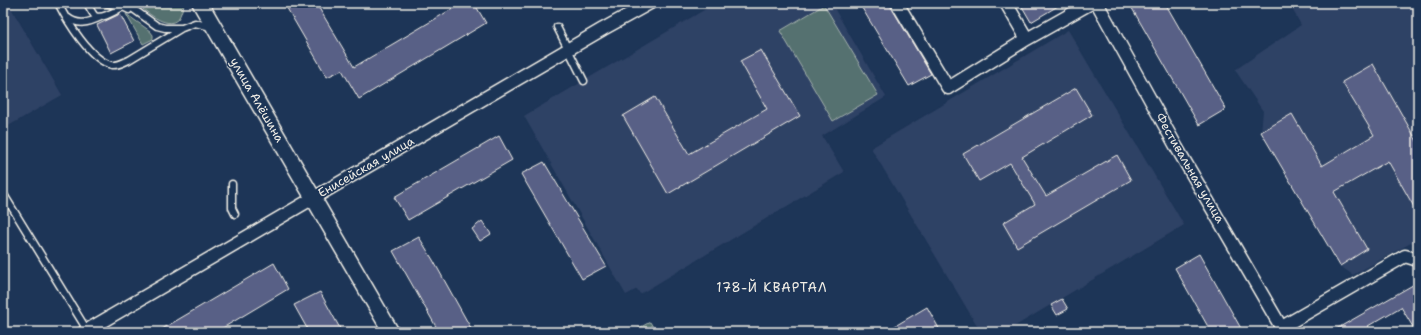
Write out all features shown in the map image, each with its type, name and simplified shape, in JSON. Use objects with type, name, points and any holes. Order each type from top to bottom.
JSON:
[{"type":"street","name":"улица Алёшина","points":[[200,3],[391,332]]},
{"type":"street","name":"Енисейская улица","points":[[85,331],[602,29],[650,3]]},
{"type":"street","points":[[897,3],[948,88],[1027,39],[1091,3]]},
{"type":"street","points":[[1006,3],[1027,39]]},
{"type":"street","name":"Фестивальная улица","points":[[1097,3],[1177,148],[1283,330]]},
{"type":"street","points":[[1283,330],[1405,256],[1418,260]]},
{"type":"lane","points":[[58,3],[70,25],[87,47],[99,58],[111,65],[121,64],[129,60],[182,28],[194,23],[215,28]]},
{"type":"lane","points":[[106,3],[124,5],[158,26],[165,28],[182,28]]},
{"type":"lane","points":[[88,5],[95,15],[103,16]]},
{"type":"lane","points":[[63,13],[72,20],[83,23],[91,22],[124,5]]},
{"type":"lane","points":[[557,27],[584,81]]},
{"type":"lane","points":[[232,184],[232,208],[235,214]]},
{"type":"lane","points":[[3,193],[85,331]]},
{"type":"shaded area","points":[[3,3],[8,3],[62,95],[3,129]]},
{"type":"shaded area","points":[[716,3],[831,3],[886,97],[822,136],[844,172],[640,294],[637,289],[626,295],[524,116]]},
{"type":"shaded area","points":[[1289,3],[1418,3],[1418,143],[1342,82],[1374,135],[1322,166],[1292,115],[1261,132],[1263,111],[1235,70],[1301,25]]},
{"type":"shaded area","points":[[1068,30],[1184,225],[1005,332],[981,332],[871,148]]},
{"type":"shaded area","points":[[1388,161],[1418,214],[1418,239],[1353,275],[1340,266],[1367,248],[1334,192]]},
{"type":"green space","points":[[136,3],[184,4],[178,19],[168,23],[156,18]]},
{"type":"green space","points":[[824,5],[878,95],[833,121],[780,31]]},
{"type":"green space","points":[[126,14],[150,31],[153,35],[153,39],[143,44]]},
{"type":"green space","points":[[650,322],[656,332],[632,332]]},
{"type":"building","points":[[284,3],[316,3],[354,67],[462,3],[474,3],[486,23],[359,99],[342,70],[327,77]]},
{"type":"building","points":[[859,3],[890,3],[931,74],[909,86]]},
{"type":"building","points":[[1020,3],[1063,3],[1031,22]]},
{"type":"building","points":[[1129,3],[1165,3],[1226,109],[1199,125]]},
{"type":"building","points":[[120,14],[134,41],[111,53],[97,25]]},
{"type":"building","points":[[761,50],[800,116],[668,194],[623,116],[655,97],[689,154],[767,109],[740,61]]},
{"type":"building","points":[[1373,64],[1418,143],[1418,214],[1388,161],[1334,192],[1367,249],[1340,266],[1261,132],[1292,114],[1322,166],[1374,135],[1342,82]]},
{"type":"building","points":[[1076,88],[1092,115],[1022,157],[1046,196],[1117,155],[1131,180],[1017,247],[1003,223],[1035,204],[1010,163],[979,181],[963,154]]},
{"type":"building","points":[[499,136],[512,160],[408,220],[394,197]]},
{"type":"building","points":[[544,162],[606,266],[582,279],[521,174]]},
{"type":"building","points":[[482,221],[491,234],[480,241],[472,229]]},
{"type":"building","points":[[419,237],[473,332],[439,332],[393,251]]},
{"type":"building","points":[[1199,254],[1243,332],[1211,332],[1175,268]]},
{"type":"building","points":[[274,263],[288,289],[216,332],[157,332]]},
{"type":"building","points":[[1418,282],[1418,332],[1416,332],[1401,307],[1368,326],[1371,332],[1331,332]]},
{"type":"building","points":[[320,292],[342,332],[309,332],[294,305]]},
{"type":"building","points":[[1062,299],[1068,309],[1057,315],[1051,305]]},
{"type":"building","points":[[927,307],[941,332],[885,332]]},
{"type":"district","name":"178-Й КВАРТАЛ","points":[[772,287]]}]
